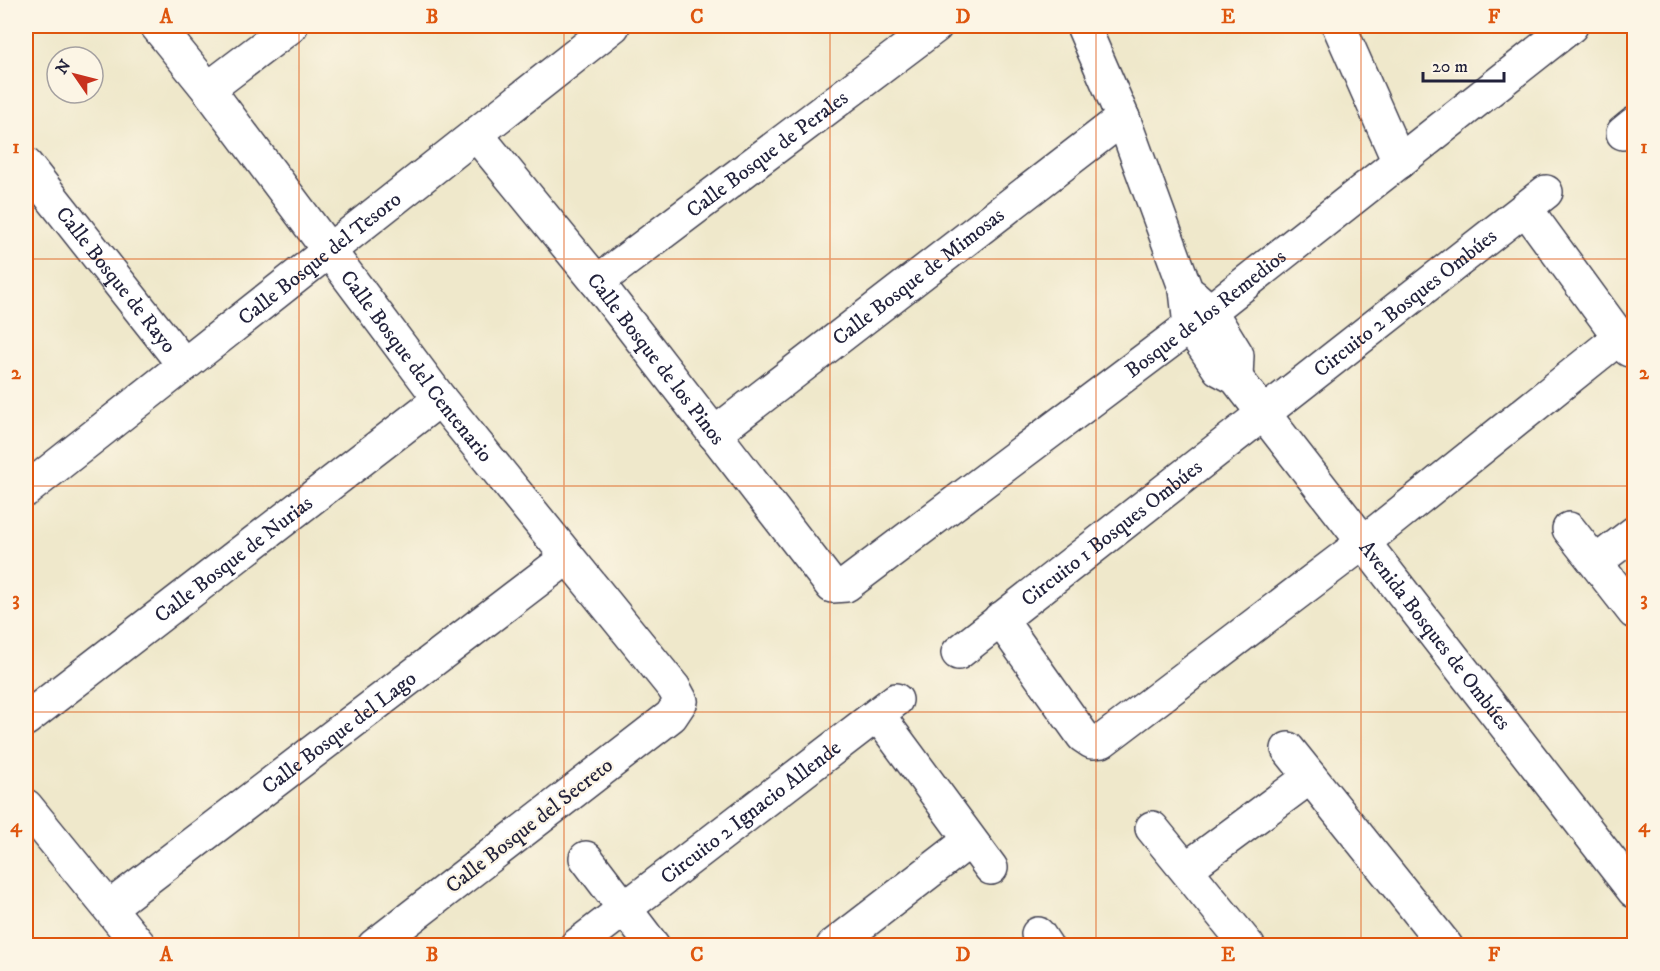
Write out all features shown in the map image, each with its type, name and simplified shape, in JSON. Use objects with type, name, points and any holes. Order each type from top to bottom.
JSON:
[{"type":"street","name":"Calle Bosque del Centenario","points":[[156,26],[208,89],[440,399],[674,688],[681,701]]},
{"type":"street","points":[[208,89],[291,26]]},
{"type":"street","name":"Calle Bosque del Tesoro","points":[[27,486],[613,26]]},
{"type":"street","name":"Calle Bosque de Perales","points":[[597,282],[936,26]]},
{"type":"street","name":"Avenida Bosques de Ombúes","points":[[1083,26],[1123,118],[1186,290],[1219,369],[1236,378],[1264,413],[1635,891]]},
{"type":"street","points":[[1339,26],[1399,162]]},
{"type":"street","name":"Bosque de los Remedios","points":[[832,586],[846,585],[1200,319],[1399,162],[1557,30]]},
{"type":"street","name":"Calle Bosque de Mimosas","points":[[714,434],[1123,118]]},
{"type":"street","name":"Calle Bosque de los Pinos","points":[[477,134],[597,282],[832,586]]},
{"type":"street","name":"Calle Bosque de Rayo","points":[[26,165],[184,365]]},
{"type":"street","name":"Circuito 2 Bosques Ombúes","points":[[1264,413],[1536,201],[1624,344],[1364,542]]},
{"type":"street","name":"Calle Bosque de Nurias","points":[[26,719],[440,399]]},
{"type":"street","name":"Circuito 1 Bosques Ombúes","points":[[958,653],[1264,413]]},
{"type":"street","points":[[1569,529],[1635,612]]},
{"type":"street","points":[[1596,562],[1635,533]]},
{"type":"street","points":[[1000,619],[1083,736],[1092,742],[1102,741],[1364,542]]},
{"type":"street","name":"Calle Bosque del Lago","points":[[110,907],[568,557]]},
{"type":"street","name":"Calle Bosque del Secreto","points":[[374,945],[671,716],[681,701]]},
{"type":"street","name":"Circuito 2 Ignacio Allende","points":[[576,945],[887,707],[969,841],[991,868]]},
{"type":"street","points":[[1288,749],[1446,945]]},
{"type":"street","points":[[1186,869],[1310,777]]},
{"type":"street","points":[[26,806],[140,945]]},
{"type":"street","points":[[1152,828],[1248,945]]},
{"type":"street","points":[[833,945],[969,841]]},
{"type":"street","points":[[586,858],[653,945]]}]
